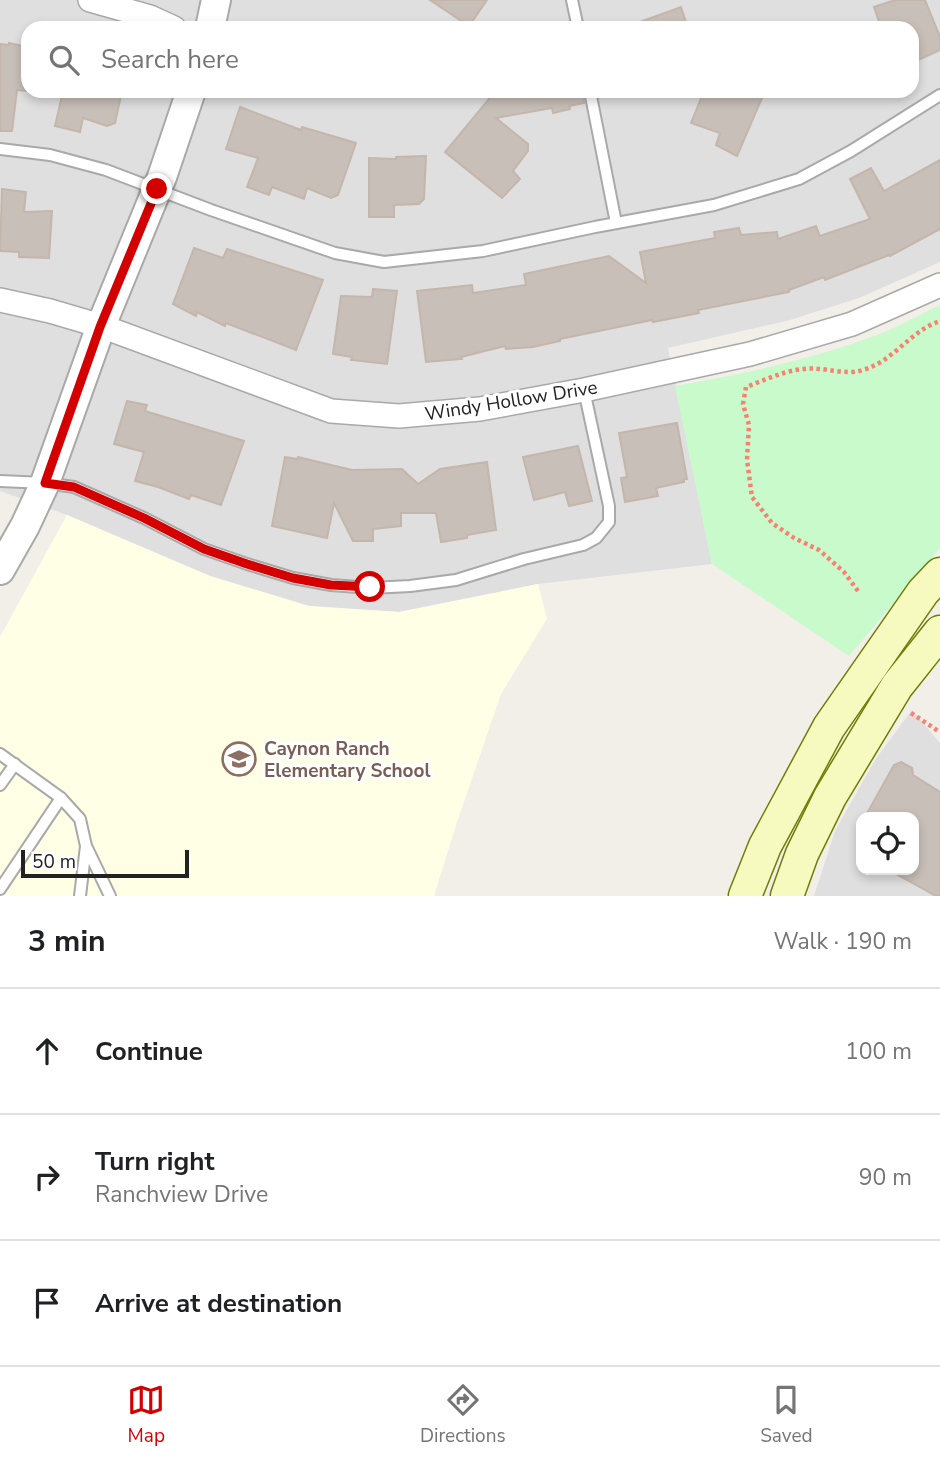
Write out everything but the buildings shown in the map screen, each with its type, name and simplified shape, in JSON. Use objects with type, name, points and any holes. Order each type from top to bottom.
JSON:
[{"type":"main road","points":[[745,896],[765,846],[828,727],[923,592],[940,574]]},
{"type":"main road","points":[[787,896],[802,854],[830,797],[897,686],[940,632]]},
{"type":"street","points":[[90,0],[159,21]]},
{"type":"street","points":[[212,21],[216,0]]},
{"type":"street","points":[[0,570],[45,483],[100,327],[157,189],[189,98]]},
{"type":"street","name":"Windy Hollow Drive","points":[[0,300],[50,311],[100,327],[331,411],[399,416],[480,408],[584,390],[750,354],[852,324],[940,285]]},
{"type":"lane","points":[[572,0],[576,21]]},
{"type":"lane","points":[[0,149],[61,158],[106,170],[335,253],[384,262],[483,251],[714,205],[799,179],[851,151],[940,95]]},
{"type":"lane","points":[[591,98],[616,223]]},
{"type":"lane","points":[[0,481],[74,487],[144,518],[204,549],[293,578],[331,585],[370,587],[410,586],[456,580],[524,559],[583,545],[596,538],[609,522],[609,506],[584,390]]},
{"type":"lane","points":[[0,754],[61,798],[80,819],[86,846],[110,896]]},
{"type":"lane","points":[[0,785],[15,764]]},
{"type":"lane","points":[[0,889],[61,798]]},
{"type":"lane","points":[[80,896],[86,846]]},
{"type":"path","points":[[858,591],[844,572],[819,550],[772,523],[752,497],[747,460],[749,425],[743,404],[746,387],[781,373],[806,368],[862,371],[893,355],[913,335],[940,321]]},
{"type":"path","points":[[904,709],[940,732]]},
{"type":"shaded area","points":[[0,0],[940,0],[940,262],[859,298],[790,320],[668,348],[712,564],[538,584],[399,612],[309,606],[210,576],[67,515],[0,491]]},
{"type":"shaded area","name":"Caynon Ranch Elementary School","points":[[67,515],[210,576],[309,606],[399,612],[538,584],[547,619],[501,694],[434,896],[0,896],[0,637]]},
{"type":"shaded area","points":[[912,710],[940,743],[940,896],[814,896],[835,831],[875,760]]},
{"type":"green space","points":[[940,305],[940,548],[849,656],[712,564],[675,386],[809,357],[887,331]]},
{"type":"place","name":"Caynon Ranch Elementary School","points":[[239,759]]},
{"type":"route","points":[[157,189],[100,327],[45,483],[74,487],[144,518],[204,549],[247,564],[293,578],[331,585],[370,587]]}]
